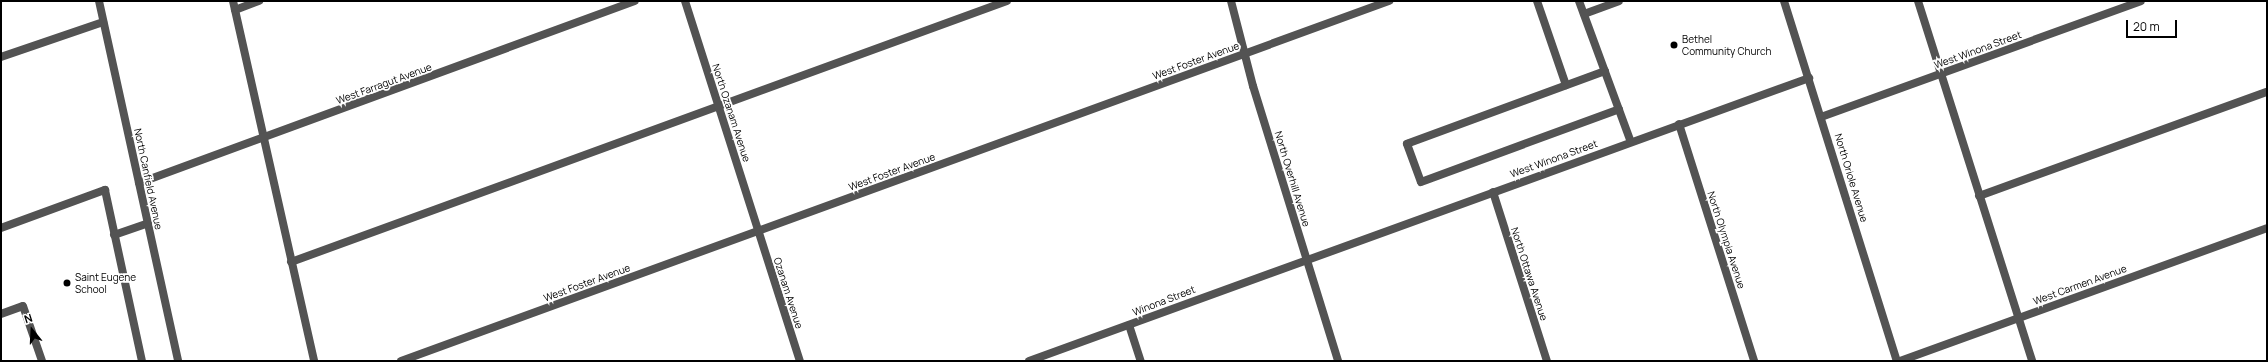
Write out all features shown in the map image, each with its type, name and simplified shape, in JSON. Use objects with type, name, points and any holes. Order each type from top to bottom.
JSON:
[{"type":"street","name":"North Canfield Avenue","points":[[99,1],[178,361]]},
{"type":"street","points":[[233,1],[314,361]]},
{"type":"street","points":[[235,10],[259,1]]},
{"type":"street","name":"West Farragut Avenue","points":[[139,183],[263,139],[635,1]]},
{"type":"street","name":"North Ozanam Avenue","points":[[684,1],[758,231]]},
{"type":"street","points":[[291,262],[717,105],[1007,1]]},
{"type":"street","name":"North Overhill Avenue","points":[[1231,1],[1245,54],[1338,361]]},
{"type":"street","name":"West Foster Avenue","points":[[401,361],[1389,1]]},
{"type":"street","points":[[1537,1],[1566,85]]},
{"type":"street","points":[[1579,1],[1631,142]]},
{"type":"street","points":[[1584,14],[1619,1]]},
{"type":"street","name":"North Oriole Avenue","points":[[1784,1],[1897,361]]},
{"type":"street","points":[[1918,1],[2032,361]]},
{"type":"street","name":"West Winona Street","points":[[1821,117],[2141,1]]},
{"type":"street","points":[[1,58],[104,22]]},
{"type":"street","points":[[1605,71],[1407,144],[1421,182],[1619,109]]},
{"type":"street","name":"West Winona Street","points":[[1306,258],[1808,78]]},
{"type":"street","points":[[1980,196],[2267,92]]},
{"type":"street","name":"North Olympia Avenue","points":[[1679,124],[1754,361]]},
{"type":"street","points":[[1,228],[104,190],[142,361]]},
{"type":"street","name":"North Ottawa Avenue","points":[[1493,192],[1547,361]]},
{"type":"street","points":[[114,235],[148,223]]},
{"type":"street","name":"West Carmen Avenue","points":[[1900,361],[2267,228]]},
{"type":"street","name":"Ozanam Avenue","points":[[758,231],[800,361]]},
{"type":"street","name":"Winona Street","points":[[1029,361],[1306,258]]},
{"type":"street","points":[[1,314],[23,306],[42,361]]},
{"type":"street","points":[[1129,325],[1140,361]]},
{"type":"place","name":"Bethel Community Church","points":[[1674,45]]},
{"type":"place","name":"Saint Eugene School","points":[[67,283]]}]
